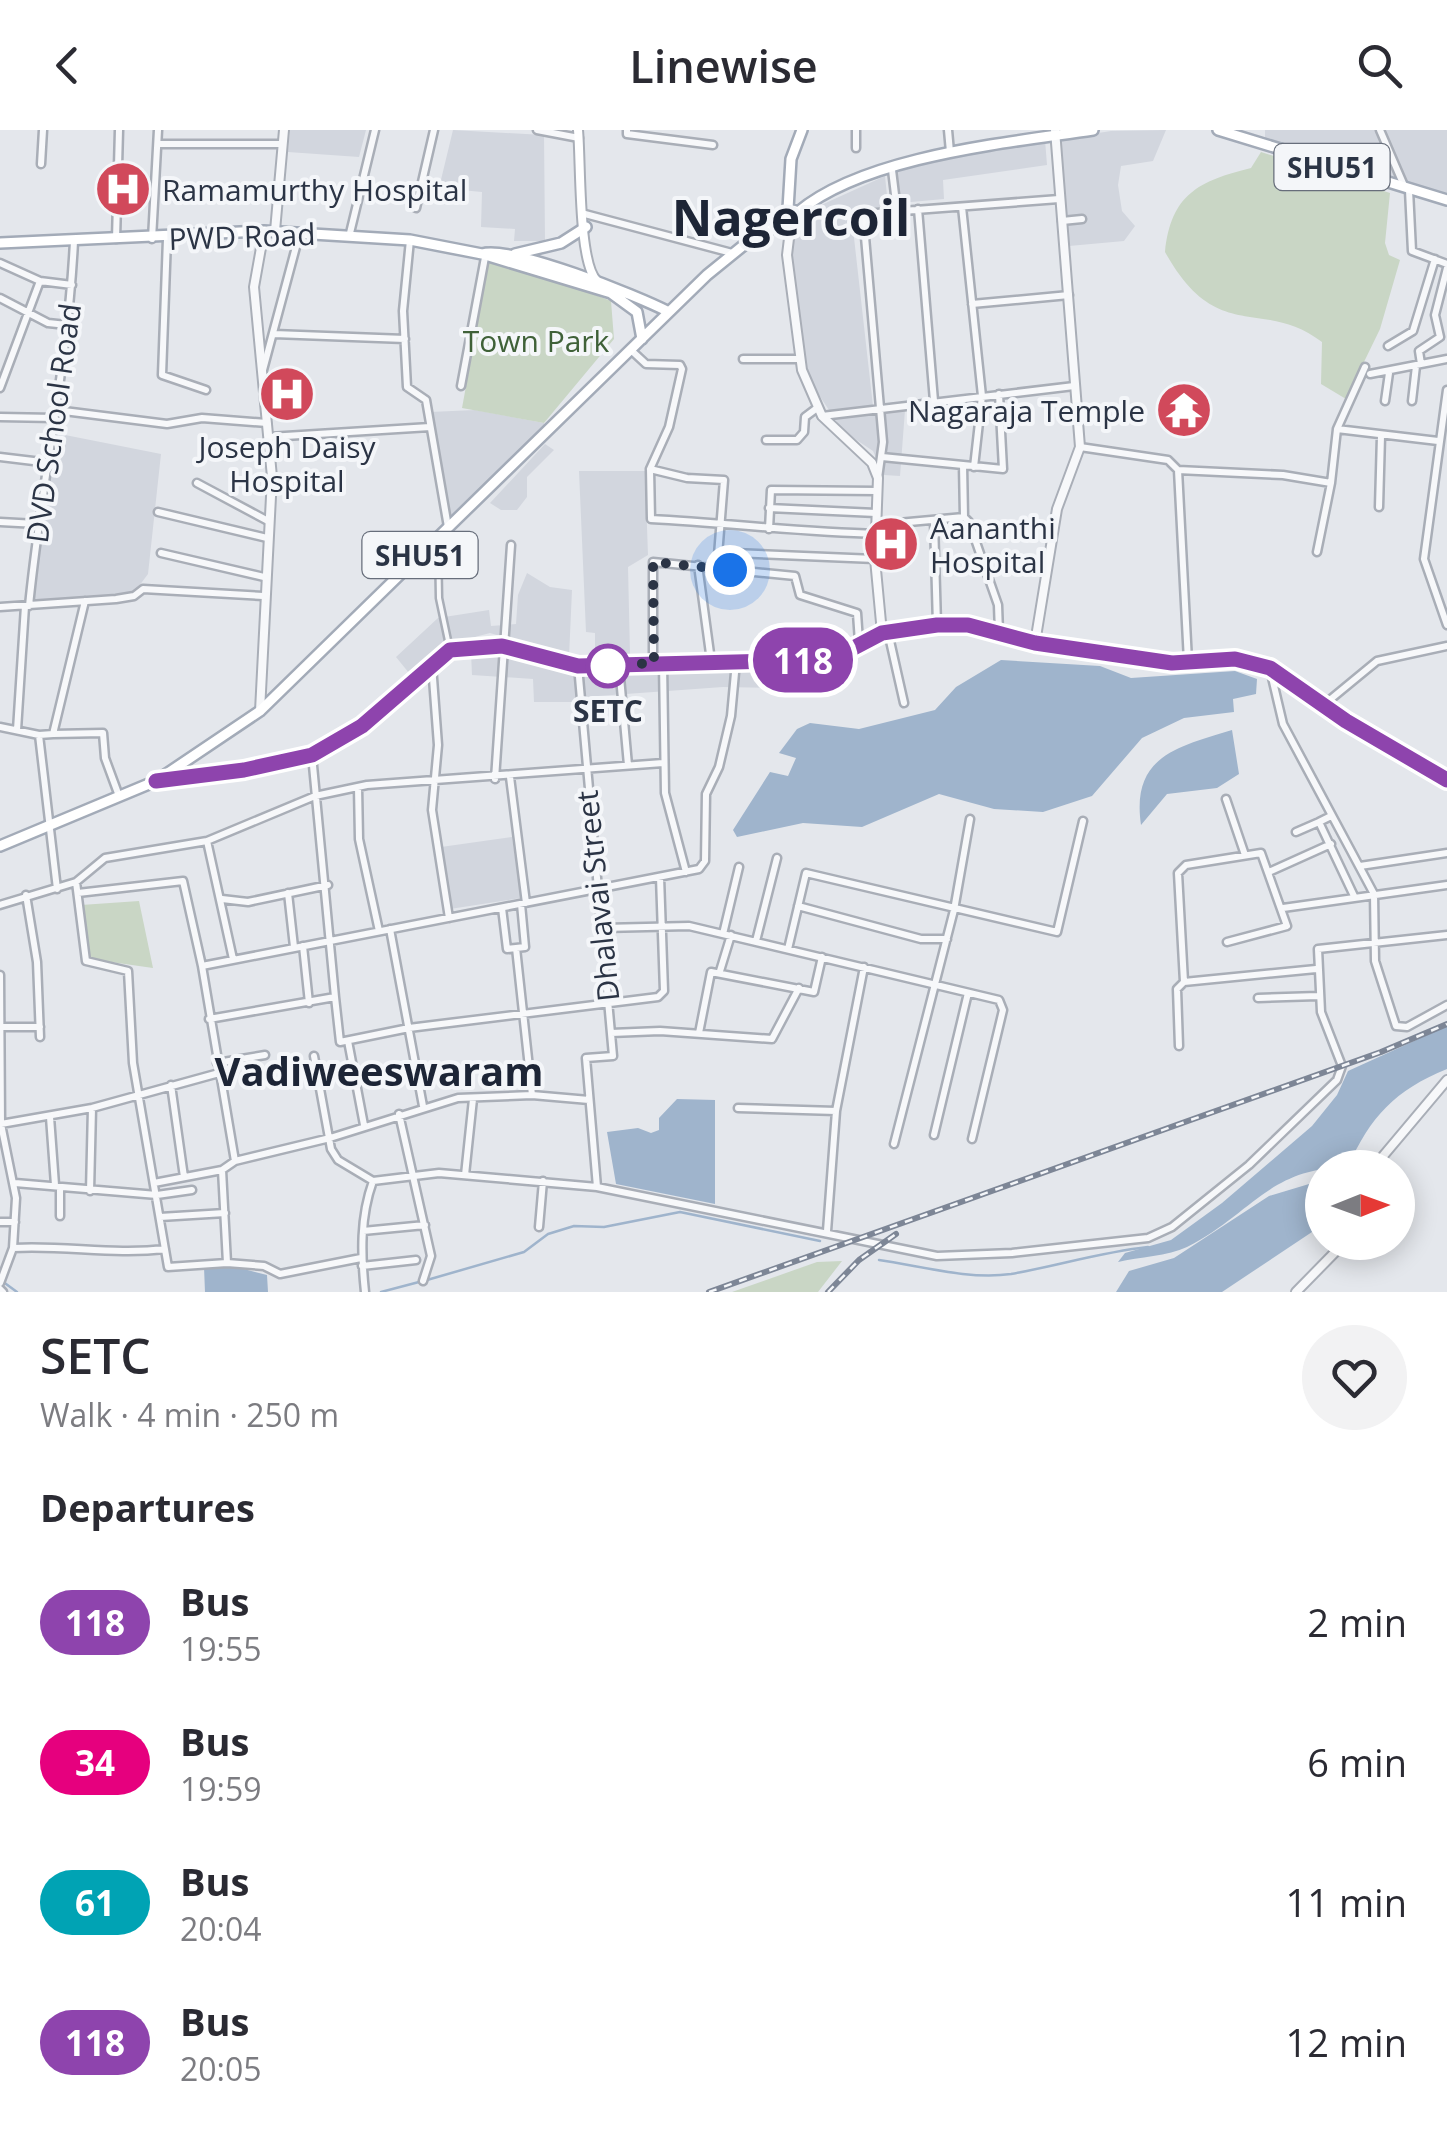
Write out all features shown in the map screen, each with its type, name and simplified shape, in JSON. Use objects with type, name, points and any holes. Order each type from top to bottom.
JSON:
[{"type":"main road","points":[[785,226],[800,224],[793,211],[791,159],[802,130]]},
{"type":"main road","points":[[785,226],[793,211],[813,200],[892,170],[950,153],[1092,130]]},
{"type":"main road","name":"SHU51","points":[[1218,130],[1447,200]]},
{"type":"main road","points":[[578,134],[587,263],[601,284]]},
{"type":"main road","points":[[510,254],[560,243],[586,226]]},
{"type":"main road","name":"SHU51","points":[[0,846],[156,781],[260,712],[732,253],[785,226]]},
{"type":"main road","name":"PWD Road","points":[[0,243],[152,240],[270,231],[350,233],[410,240],[484,254],[624,299],[637,312],[642,339]]},
{"type":"main road","name":"PWD Road","points":[[484,254],[510,254],[601,284],[669,312]]},
{"type":"main road","points":[[156,781],[244,770],[312,755],[362,726],[450,650],[502,646],[578,666],[813,660],[842,654],[885,632],[937,625],[1172,663],[1235,659],[1270,668],[1326,703],[1346,721],[1447,780]]},
{"type":"street","points":[[41,164],[43,130]]},
{"type":"street","points":[[116,240],[119,130]]},
{"type":"street","points":[[152,240],[158,130]]},
{"type":"street","points":[[260,712],[272,477],[254,287],[270,231],[284,130]]},
{"type":"street","points":[[350,233],[375,130]]},
{"type":"street","points":[[416,208],[434,130]]},
{"type":"street","points":[[538,130],[578,134]]},
{"type":"street","points":[[627,130],[626,134],[713,145]]},
{"type":"street","points":[[856,130],[856,148]]},
{"type":"street","points":[[948,130],[950,153]]},
{"type":"street","points":[[995,130],[996,144]]},
{"type":"street","points":[[1380,130],[1407,189],[1412,250],[1447,266],[1435,315],[1440,337],[1419,350],[1412,401]]},
{"type":"street","points":[[1035,643],[1057,510],[1080,447],[1055,133]]},
{"type":"street","points":[[158,144],[282,144]]},
{"type":"street","points":[[892,170],[897,210]]},
{"type":"street","points":[[904,703],[885,632],[875,558],[881,408],[863,216],[867,211],[1059,200]]},
{"type":"street","points":[[962,207],[982,396],[974,467]]},
{"type":"street","points":[[918,209],[934,400]]},
{"type":"street","points":[[585,214],[732,253]]},
{"type":"street","points":[[1062,221],[1082,219]]},
{"type":"street","points":[[785,226],[799,359],[820,412],[872,462],[878,478]]},
{"type":"street","points":[[261,378],[300,231]]},
{"type":"street","points":[[167,239],[162,375],[206,390]]},
{"type":"street","points":[[410,240],[407,387],[425,394],[449,529]]},
{"type":"street","name":"DVD School Road","points":[[17,730],[27,606],[68,326],[74,241]]},
{"type":"street","points":[[461,386],[484,254]]},
{"type":"street","points":[[1388,346],[1412,332],[1436,259]]},
{"type":"street","points":[[0,263],[40,280],[72,284]]},
{"type":"street","points":[[0,388],[3,366],[40,280]]},
{"type":"street","points":[[972,304],[1070,295]]},
{"type":"street","points":[[0,298],[48,322],[68,326]]},
{"type":"street","points":[[274,334],[405,339]]},
{"type":"street","points":[[632,351],[646,364],[680,365],[682,369],[669,427],[650,469],[651,520],[769,529],[876,529],[964,517]]},
{"type":"street","points":[[1317,552],[1332,482],[1337,429],[1368,370],[1389,373],[1447,358]]},
{"type":"street","points":[[742,359],[799,359]]},
{"type":"street","points":[[1384,401],[1389,373]]},
{"type":"street","points":[[766,440],[797,440],[804,432],[805,417],[820,412],[1074,386]]},
{"type":"street","points":[[1447,390],[1424,559],[1447,625]]},
{"type":"street","points":[[882,457],[1004,469],[999,394]]},
{"type":"street","points":[[0,418],[55,414],[167,424],[202,418],[267,423]]},
{"type":"street","points":[[268,437],[430,428]]},
{"type":"street","points":[[1337,429],[1438,441]]},
{"type":"street","points":[[1378,506],[1381,436]]},
{"type":"street","points":[[1080,447],[1168,460],[1178,470],[1188,661]]},
{"type":"street","points":[[0,458],[50,463]]},
{"type":"street","points":[[963,465],[964,517],[973,530],[994,594],[999,632]]},
{"type":"street","points":[[650,469],[686,478],[724,480],[724,526],[717,568]]},
{"type":"street","points":[[1178,470],[1283,474],[1332,482]]},
{"type":"street","points":[[197,483],[268,522]]},
{"type":"street","points":[[769,529],[770,490],[877,491]]},
{"type":"street","points":[[769,508],[876,513]]},
{"type":"street","points":[[158,512],[267,538]]},
{"type":"street","points":[[934,521],[937,625]]},
{"type":"street","points":[[0,522],[37,524]]},
{"type":"street","points":[[438,539],[439,598],[450,650]]},
{"type":"street","points":[[495,779],[510,545]]},
{"type":"street","points":[[161,553],[264,578]]},
{"type":"street","points":[[734,553],[875,558]]},
{"type":"street","points":[[686,872],[665,793],[653,562],[794,576],[800,595],[857,613],[859,642]]},
{"type":"street","points":[[698,565],[711,662]]},
{"type":"street","points":[[0,607],[134,596],[143,588],[263,596]]},
{"type":"street","points":[[54,734],[85,601]]},
{"type":"street","points":[[1326,703],[1360,670],[1377,661],[1447,646]]},
{"type":"street","points":[[202,966],[599,890],[686,872],[704,864],[706,794],[719,767],[731,716],[736,662]]},
{"type":"street","points":[[432,664],[438,714],[432,810],[448,918]]},
{"type":"street","name":"Dhalavai Street","points":[[578,666],[613,1056],[586,1058],[589,1100]]},
{"type":"street","points":[[620,666],[628,765]]},
{"type":"street","points":[[1270,668],[1283,724],[1374,894],[1375,962],[1396,1026],[1407,1028],[1447,1005]]},
{"type":"street","points":[[0,727],[39,735],[103,733],[105,758],[118,796]]},
{"type":"street","points":[[39,735],[57,889]]},
{"type":"street","points":[[312,755],[328,885],[340,1042],[410,1028],[662,995],[665,924],[660,877]]},
{"type":"street","points":[[0,905],[76,882],[104,858],[207,840],[316,796],[358,787],[663,763]]},
{"type":"street","points":[[502,908],[507,949],[526,947],[510,778]]},
{"type":"street","points":[[358,787],[359,839],[379,931]]},
{"type":"street","points":[[1226,799],[1244,854]]},
{"type":"street","points":[[1296,832],[1332,816]]},
{"type":"street","points":[[894,1144],[954,910],[970,819]]},
{"type":"street","points":[[788,949],[806,873],[1056,932],[1083,821]]},
{"type":"street","points":[[1319,822],[1354,896]]},
{"type":"street","points":[[207,840],[233,960]]},
{"type":"street","points":[[1271,871],[1331,844]]},
{"type":"street","points":[[1360,866],[1447,853]]},
{"type":"street","points":[[1184,982],[1178,873],[1186,865],[1244,854],[1264,855],[1283,908],[1286,929],[1228,942]]},
{"type":"street","points":[[756,942],[776,858]]},
{"type":"street","points":[[720,970],[739,867]]},
{"type":"street","points":[[78,894],[182,881],[202,966],[235,1161]]},
{"type":"street","points":[[76,882],[86,962],[128,971],[137,1095],[168,1266],[227,1263],[264,1266],[280,1274],[362,1262],[416,1260]]},
{"type":"street","points":[[1283,908],[1447,884]]},
{"type":"street","points":[[222,900],[248,902],[328,885]]},
{"type":"street","points":[[288,893],[308,1002]]},
{"type":"street","points":[[26,895],[36,962],[40,1037]]},
{"type":"street","points":[[798,906],[922,939],[947,938]]},
{"type":"street","points":[[603,928],[665,924],[727,934],[999,1000],[1003,1010],[972,1139]]},
{"type":"street","points":[[390,929],[423,1106]]},
{"type":"street","points":[[314,1056],[338,1160],[372,1180],[465,1175],[597,1187],[937,1256],[1012,1253],[1148,1238],[1172,1228],[1249,1165],[1337,1080],[1342,1066],[1318,996],[1315,954],[1320,947],[1447,935]]},
{"type":"street","points":[[516,948],[532,1095]]},
{"type":"street","points":[[699,1033],[707,976],[720,970],[814,992],[822,957]]},
{"type":"street","points":[[826,1232],[836,1111],[864,967]]},
{"type":"street","points":[[1179,1046],[1177,989],[1184,982],[1316,969]]},
{"type":"street","points":[[0,975],[1,1124],[15,1182],[13,1248],[2,1285]]},
{"type":"street","points":[[611,1033],[699,1033],[772,1039],[799,988]]},
{"type":"street","points":[[934,1136],[968,993]]},
{"type":"street","points":[[1258,998],[1318,996]]},
{"type":"street","points":[[209,1019],[335,997]]},
{"type":"street","points":[[2,1027],[40,1028]]},
{"type":"street","points":[[348,1040],[364,1125]]},
{"type":"street","points":[[217,1062],[264,1055]]},
{"type":"street","points":[[1,1124],[92,1108],[219,1073]]},
{"type":"street","points":[[1388,1150],[1447,1080]]},
{"type":"street","points":[[170,1085],[184,1177]]},
{"type":"street","points":[[154,1182],[222,1170],[235,1161],[330,1138],[423,1106],[532,1095],[589,1100],[597,1187]]},
{"type":"street","points":[[465,1175],[472,1099]]},
{"type":"street","points":[[90,1190],[92,1108]]},
{"type":"street","points":[[738,1108],[836,1111]]},
{"type":"street","points":[[400,1114],[431,1256],[423,1282]]},
{"type":"street","points":[[50,1117],[60,1216]]},
{"type":"street","points":[[222,1170],[227,1263]]},
{"type":"street","points":[[365,1292],[362,1231],[372,1180]]},
{"type":"street","points":[[539,1227],[543,1181]]},
{"type":"street","points":[[15,1182],[156,1195],[192,1190]]},
{"type":"street","points":[[160,1217],[225,1213]]},
{"type":"street","points":[[0,1222],[15,1222]]},
{"type":"street","points":[[362,1231],[426,1225]]},
{"type":"street","points":[[13,1248],[63,1245],[98,1253],[165,1250]]},
{"type":"street","points":[[1296,1292],[1327,1260]]},
{"type":"shaded area","points":[[290,130],[366,130],[359,157],[288,152]]},
{"type":"shaded area","points":[[453,130],[544,135],[545,241],[514,241],[515,229],[481,227],[482,192],[439,188]]},
{"type":"shaded area","points":[[1166,130],[1153,161],[1121,166],[1118,185],[1122,211],[1135,226],[1124,241],[1069,246],[1060,139],[1111,131]]},
{"type":"shaded area","points":[[1265,130],[1447,130],[1447,196],[1265,140]]},
{"type":"shaded area","points":[[1045,140],[1047,165],[943,180],[944,199],[900,203],[897,172],[970,151]]},
{"type":"shaded area","points":[[885,176],[888,206],[851,211],[874,415],[905,410],[900,476],[884,475],[873,451],[843,431],[813,386],[803,360],[788,247],[808,211]]},
{"type":"shaded area","points":[[475,410],[544,423],[546,429],[451,521],[442,503],[430,412]]},
{"type":"shaded area","points":[[55,433],[161,454],[148,574],[133,594],[30,603]]},
{"type":"shaded area","points":[[545,444],[554,450],[527,477],[527,497],[517,510],[501,510],[490,503]]},
{"type":"shaded area","points":[[579,471],[645,471],[648,555],[628,567],[630,654],[595,654],[595,633],[586,632]]},
{"type":"shaded area","points":[[527,573],[550,587],[572,590],[569,657],[490,633],[448,644],[409,673],[396,657],[438,618],[489,610],[491,626],[516,624],[518,595]]},
{"type":"shaded area","points":[[471,652],[507,652],[576,671],[578,702],[534,702],[533,679],[472,675]]},
{"type":"shaded area","points":[[731,665],[787,667],[787,688],[723,687],[584,697],[582,676]]},
{"type":"shaded area","points":[[512,837],[521,898],[450,909],[441,847]]},
{"type":"green space","points":[[1261,152],[1390,193],[1385,243],[1389,255],[1400,260],[1380,329],[1346,399],[1321,384],[1322,342],[1300,329],[1222,310],[1203,300],[1165,252],[1168,232],[1181,203],[1216,178],[1251,168]]},
{"type":"green space","name":"Town Park","points":[[489,261],[525,268],[611,301],[614,339],[544,423],[462,408]]},
{"type":"green space","points":[[139,901],[153,968],[90,959],[81,905]]},
{"type":"green space","points":[[842,1261],[818,1292],[732,1292],[817,1262]]},
{"type":"water","points":[[1001,660],[1100,666],[1131,678],[1235,671],[1257,679],[1256,694],[1233,699],[1234,712],[1184,718],[1142,738],[1092,796],[1043,812],[994,809],[939,794],[862,827],[803,823],[737,837],[733,830],[770,772],[788,776],[796,758],[779,753],[797,729],[810,723],[859,729],[935,710],[956,687]]},
{"type":"water","points":[[1232,730],[1239,774],[1217,788],[1167,794],[1141,825],[1143,783],[1151,769],[1176,749]]},
{"type":"water","points":[[1447,1026],[1447,1069],[1413,1086],[1386,1107],[1357,1150],[1305,1150],[1305,1173],[1279,1184],[1209,1234],[1187,1247],[1118,1262],[1125,1253],[1171,1240],[1222,1203],[1312,1126],[1337,1095],[1348,1071]]},
{"type":"water","points":[[677,1099],[715,1100],[715,1204],[616,1184],[607,1132],[659,1130],[659,1118]]},
{"type":"water","points":[[1305,1185],[1305,1237],[1222,1292],[1116,1292],[1129,1271],[1174,1258],[1269,1196]]},
{"type":"water","points":[[228,1265],[267,1275],[268,1292],[205,1292],[204,1267]]},
{"type":"waterway","points":[[427,1280],[524,1252],[548,1234],[574,1226],[604,1227],[680,1212],[820,1241]]},
{"type":"waterway","points":[[879,1260],[961,1274],[995,1275],[1148,1247]]},
{"type":"waterway","points":[[2,1281],[17,1292]]},
{"type":"waterway","points":[[381,1292],[419,1282]]},
{"type":"railway","points":[[709,1292],[1381,1052],[1447,1024]]},
{"type":"railway","points":[[828,1292],[859,1260],[896,1234]]},
{"type":"bus line","name":"118","points":[[156,781],[244,770],[312,755],[362,726],[450,650],[484,644],[502,646],[530,650],[578,666],[813,660],[842,654],[882,633],[937,625],[968,625],[1035,643],[1172,663],[1235,659],[1270,668],[1326,703],[1346,721],[1447,780]]},
{"type":"place","name":"Ramamurthy Hospital","points":[[123,189]]},
{"type":"place","name":"Joseph Daisy Hospital","points":[[287,394]]},
{"type":"place","name":"Nagaraja Temple","points":[[1184,410]]},
{"type":"place","name":"Aananthi Hospital","points":[[891,544]]},
{"type":"place","name":"SETC","points":[[608,666]]},
{"type":"district","name":"Nagercoil","points":[[791,217]]},
{"type":"district","name":"Vadiweeswaram","points":[[379,1070]]},
{"type":"route","points":[[608,666],[598,666],[654,663],[653,562],[730,570]]}]
